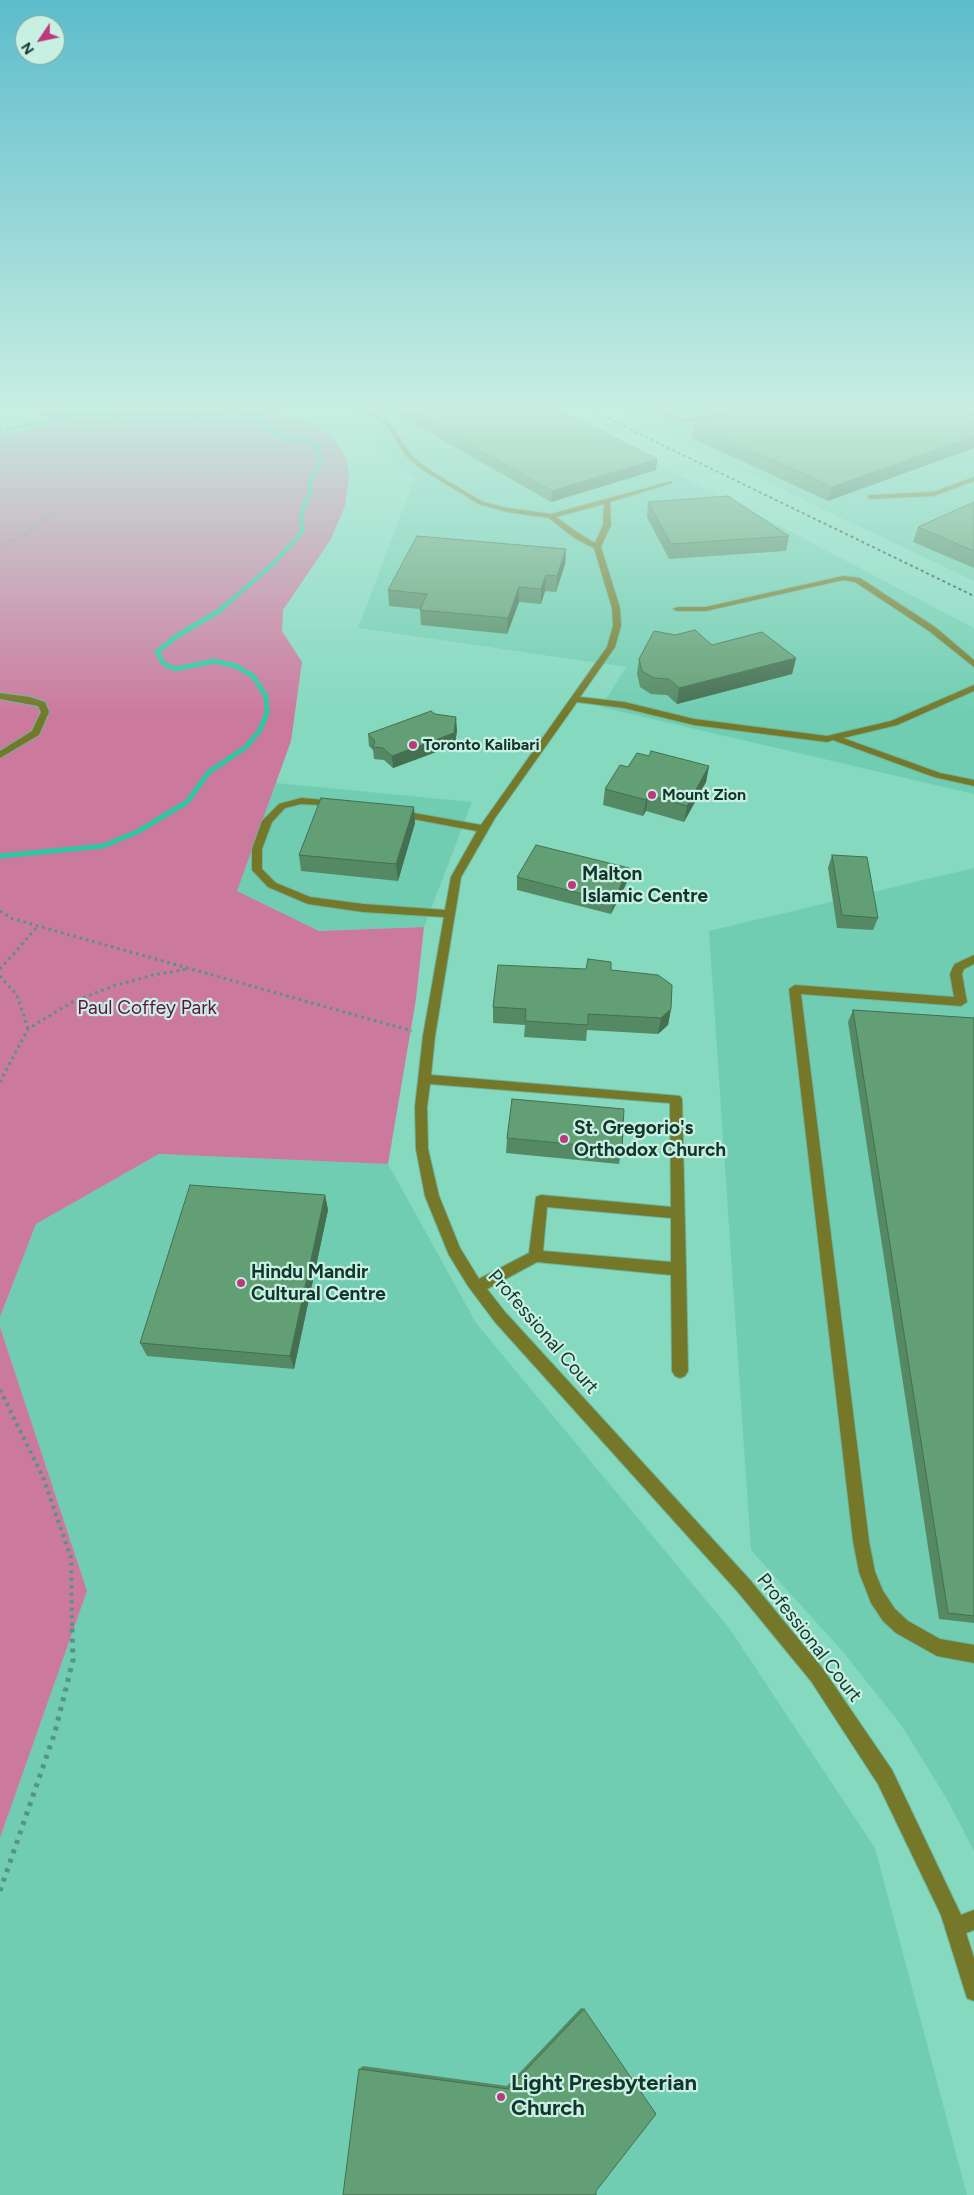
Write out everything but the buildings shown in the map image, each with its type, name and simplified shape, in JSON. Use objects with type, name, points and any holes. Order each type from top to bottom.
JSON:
[{"type":"street","points":[[510,510],[551,516],[572,510]]},
{"type":"street","points":[[551,516],[577,536],[597,547],[608,525],[607,510]]},
{"type":"street","name":"Professional Court","points":[[597,547],[616,608],[617,626],[611,647],[483,828],[456,877],[429,1036],[421,1107],[422,1149],[432,1196],[454,1251],[477,1287],[500,1317],[744,1586],[817,1675],[885,1777],[950,1913],[974,1991]]},
{"type":"street","points":[[677,609],[706,609],[843,578],[857,580],[932,629],[974,664]]},
{"type":"street","points":[[575,699],[624,706],[694,722],[827,739],[894,723],[974,688]]},
{"type":"street","points":[[0,696],[42,704],[45,712],[36,733],[0,755]]},
{"type":"street","points":[[950,698],[974,699]]},
{"type":"street","points":[[835,738],[938,775],[974,783]]},
{"type":"street","points":[[348,805],[301,801],[282,806],[267,821],[258,849],[257,870],[272,884],[308,900],[363,908],[450,914]]},
{"type":"street","points":[[386,811],[483,828]]},
{"type":"street","points":[[974,959],[959,967],[956,974],[961,1002],[795,990],[861,1540],[867,1572],[877,1597],[889,1615],[902,1627],[937,1646],[974,1654]]},
{"type":"street","points":[[424,1079],[676,1099],[680,1371]]},
{"type":"street","points":[[536,1256],[541,1201],[678,1213]]},
{"type":"street","points":[[477,1287],[536,1256],[679,1269]]},
{"type":"street","points":[[954,1927],[974,1920]]},
{"type":"path","points":[[0,546],[28,533],[51,510]]},
{"type":"path","points":[[0,911],[11,918],[38,926],[429,1036]]},
{"type":"path","points":[[0,969],[38,926]]},
{"type":"path","points":[[0,1082],[28,1029],[72,1002],[113,986],[153,975],[191,969]]},
{"type":"path","points":[[0,976],[17,995],[28,1029]]},
{"type":"path","points":[[0,1390],[43,1477],[71,1558],[73,1660],[55,1732],[0,1891]]},
{"type":"shaded area","points":[[403,510],[750,510],[974,628],[974,794],[601,707],[626,667],[358,628]]},
{"type":"shaded area","points":[[826,510],[974,510],[974,581]]},
{"type":"shaded area","points":[[276,783],[472,802],[424,927],[319,931],[236,891]]},
{"type":"shaded area","points":[[974,868],[974,1851],[948,1801],[902,1726],[843,1652],[751,1550],[709,931]]},
{"type":"shaded area","points":[[159,1154],[388,1164],[476,1323],[729,1628],[875,1848],[967,2195],[0,2195],[0,1838],[87,1591],[0,1327],[0,1317],[36,1224]]},
{"type":"green space","name":"Paul Coffey Park","points":[[0,510],[343,510],[331,539],[283,610],[282,631],[302,662],[291,741],[237,891],[319,931],[424,927],[416,999],[388,1164],[159,1154],[36,1224],[0,1317]]},
{"type":"green space","points":[[0,1327],[87,1591],[0,1838]]},
{"type":"waterway","points":[[227,604],[274,563],[302,532],[302,510]]},
{"type":"waterway","points":[[0,856],[103,846],[137,832],[187,802],[209,772],[246,747],[260,730],[267,713],[266,696],[253,676],[236,666],[214,661],[175,669],[164,664],[157,652],[177,636],[219,611],[228,603]]},
{"type":"railway","points":[[797,510],[974,596]]},
{"type":"place","name":"Toronto Kalibari","points":[[413,745]]},
{"type":"place","name":"Mount Zion","points":[[652,795]]},
{"type":"place","name":"Malton Islamic Centre","points":[[572,885]]},
{"type":"place","name":"St. Gregorio's Orthodox Church","points":[[564,1139]]},
{"type":"place","name":"Hindu Mandir Cultural Centre","points":[[241,1283]]},
{"type":"place","name":"Light Presbyterian Church","points":[[501,2097]]}]
